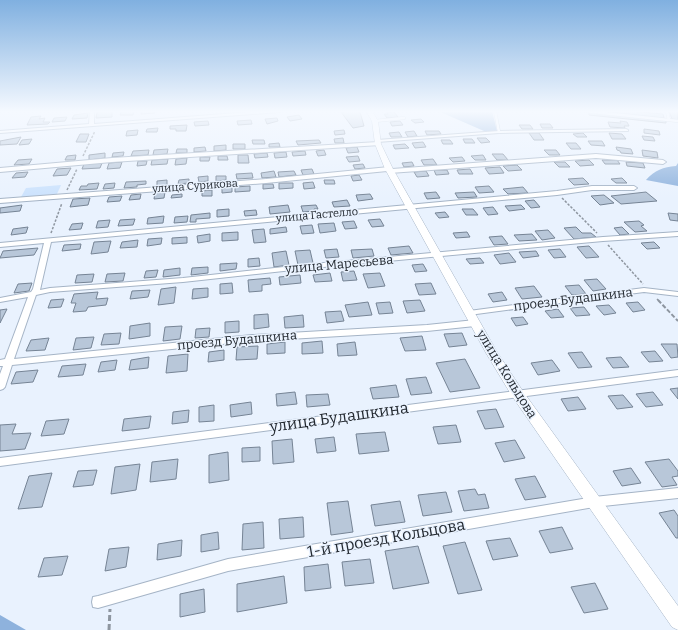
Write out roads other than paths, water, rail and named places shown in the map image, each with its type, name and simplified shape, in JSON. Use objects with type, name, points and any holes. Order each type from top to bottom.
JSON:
[{"type":"street","points":[[0,170],[406,140]]},
{"type":"street","name":"улица Кольцова","points":[[377,143],[390,170],[412,206],[472,318],[517,393],[678,621]]},
{"type":"street","name":"улица Сурикова","points":[[0,201],[390,170],[596,156],[663,162]]},
{"type":"street","name":"улица Гастелло","points":[[0,245],[557,193],[592,188],[634,188]]},
{"type":"street","name":"улица Маресьева","points":[[0,300],[32,295],[50,290],[183,280],[302,267],[603,239],[678,234]]},
{"type":"street","points":[[0,388],[4,363],[32,295],[37,289],[48,240]]},
{"type":"street","name":"проезд Будашкина","points":[[4,363],[472,318],[636,291],[678,294]]},
{"type":"street","name":"улица Будашкина","points":[[0,462],[678,373]]},
{"type":"street","name":"1-й проезд Кольцова","points":[[98,602],[228,566],[594,502],[678,494]]}]
